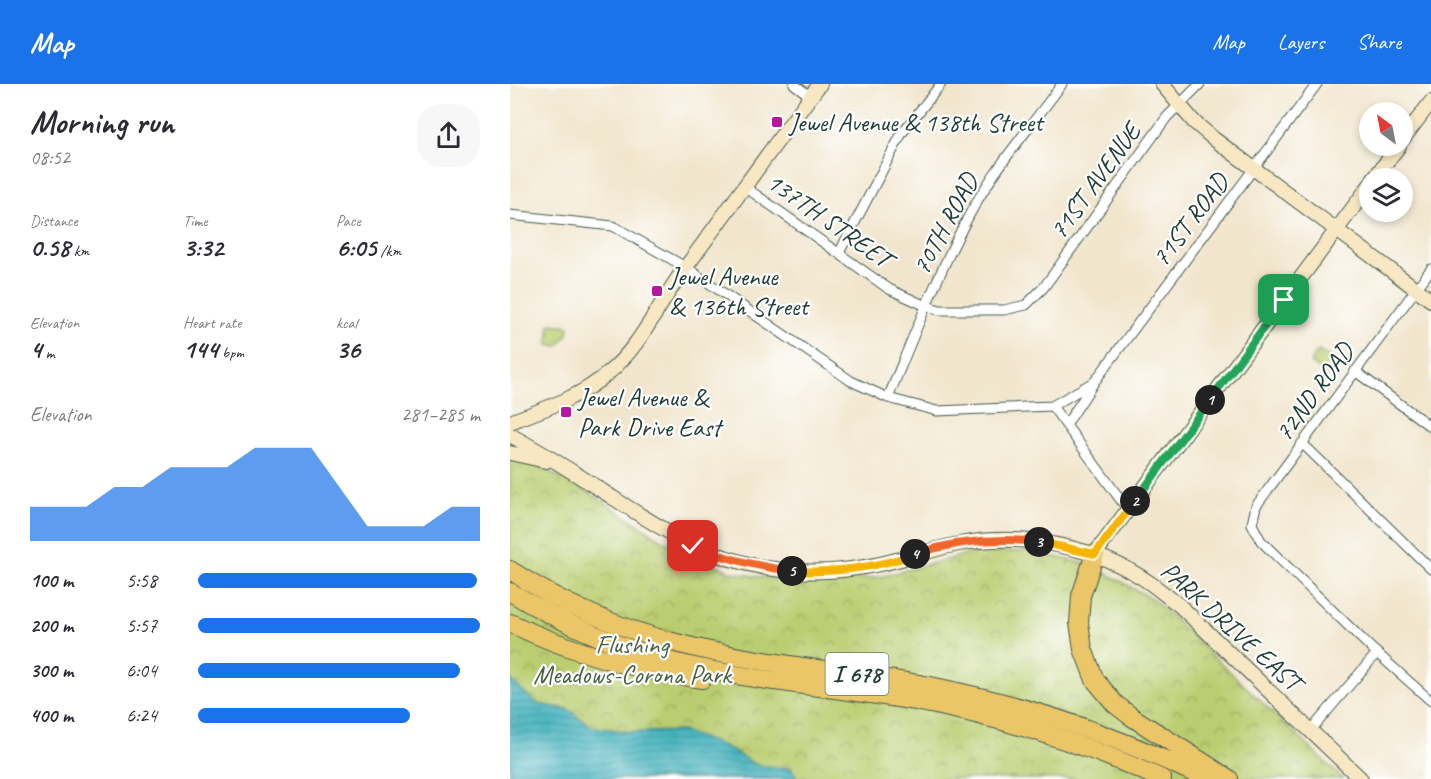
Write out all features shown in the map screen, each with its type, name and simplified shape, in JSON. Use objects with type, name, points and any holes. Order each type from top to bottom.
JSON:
[{"type":"highway","points":[[1095,554],[1081,596],[1079,623],[1083,649],[1095,680],[1115,704],[1132,717],[1229,779]]},
{"type":"highway","name":"I 678","points":[[510,570],[575,607],[660,639],[726,654],[918,684],[996,701],[1074,724],[1138,748],[1207,779]]},
{"type":"highway","name":"I 678","points":[[510,591],[589,633],[655,657],[722,672],[892,697],[981,715],[1068,741],[1162,779]]},
{"type":"highway","points":[[510,623],[571,648],[633,667],[669,675],[748,685],[802,684]]},
{"type":"street","points":[[794,84],[810,96]]},
{"type":"street","points":[[510,422],[566,401],[592,386],[613,369],[636,344],[687,268],[819,84]]},
{"type":"street","points":[[839,253],[902,133],[941,84]]},
{"type":"street","name":"70TH ROAD","points":[[888,398],[926,306],[976,203],[1062,84]]},
{"type":"street","points":[[1162,84],[1204,132],[1431,300]]},
{"type":"street","name":"71ST AVENUE","points":[[1026,305],[1044,287],[1167,117],[1200,84]]},
{"type":"street","name":"71ST ROAD","points":[[1066,424],[1095,381],[1317,84]]},
{"type":"street","points":[[1413,126],[1431,102]]},
{"type":"street","points":[[1382,168],[1391,156]]},
{"type":"street","name":"137TH STREET","points":[[745,187],[889,289],[926,306],[940,310],[1004,310],[1026,305]]},
{"type":"street","points":[[1095,554],[1359,200]]},
{"type":"street","points":[[510,215],[613,226],[687,268],[851,381],[888,398],[937,411],[1052,406],[1128,510]]},
{"type":"street","name":"72ND ROAD","points":[[1377,653],[1261,541],[1252,524],[1256,506],[1431,269]]},
{"type":"street","points":[[1355,371],[1431,427]]},
{"type":"street","name":"71ST ROAD","points":[[1052,406],[1095,381]]},
{"type":"street","name":"PARK DRIVE EAST","points":[[510,435],[570,469],[682,540],[722,557],[768,568],[808,571],[850,569],[880,564],[961,543],[986,540],[1046,543],[1095,554],[1149,582],[1179,605],[1361,779]]},
{"type":"street","points":[[1302,443],[1431,569]]},
{"type":"street","points":[[510,453],[530,456],[570,469]]},
{"type":"street","points":[[1311,730],[1377,653],[1431,700]]},
{"type":"green space","points":[[550,324],[569,326],[568,334],[558,346],[548,345]]},
{"type":"green space","points":[[1318,351],[1340,363],[1330,377],[1310,362]]},
{"type":"green space","name":"Flushing Meadows-Corona Park","points":[[510,451],[590,493],[665,542],[731,572],[803,584],[880,577],[968,554],[1028,551],[1091,565],[1153,599],[1343,779],[510,779]]},
{"type":"water","points":[[510,680],[538,704],[567,709],[593,727],[633,732],[682,731],[724,746],[756,765],[791,768],[798,779],[510,779]]},
{"type":"place","name":"Jewel Avenue & 138th Street","points":[[777,122]]},
{"type":"place","name":"Jewel Avenue & 136th Street","points":[[657,291]]},
{"type":"place","name":"Jewel Avenue & Park Drive East","points":[[566,412]]},
{"type":"route","points":[[693,546],[722,557],[768,568],[808,571],[833,571],[880,564],[961,543],[986,540],[1046,543],[1095,554],[1284,300]]}]
